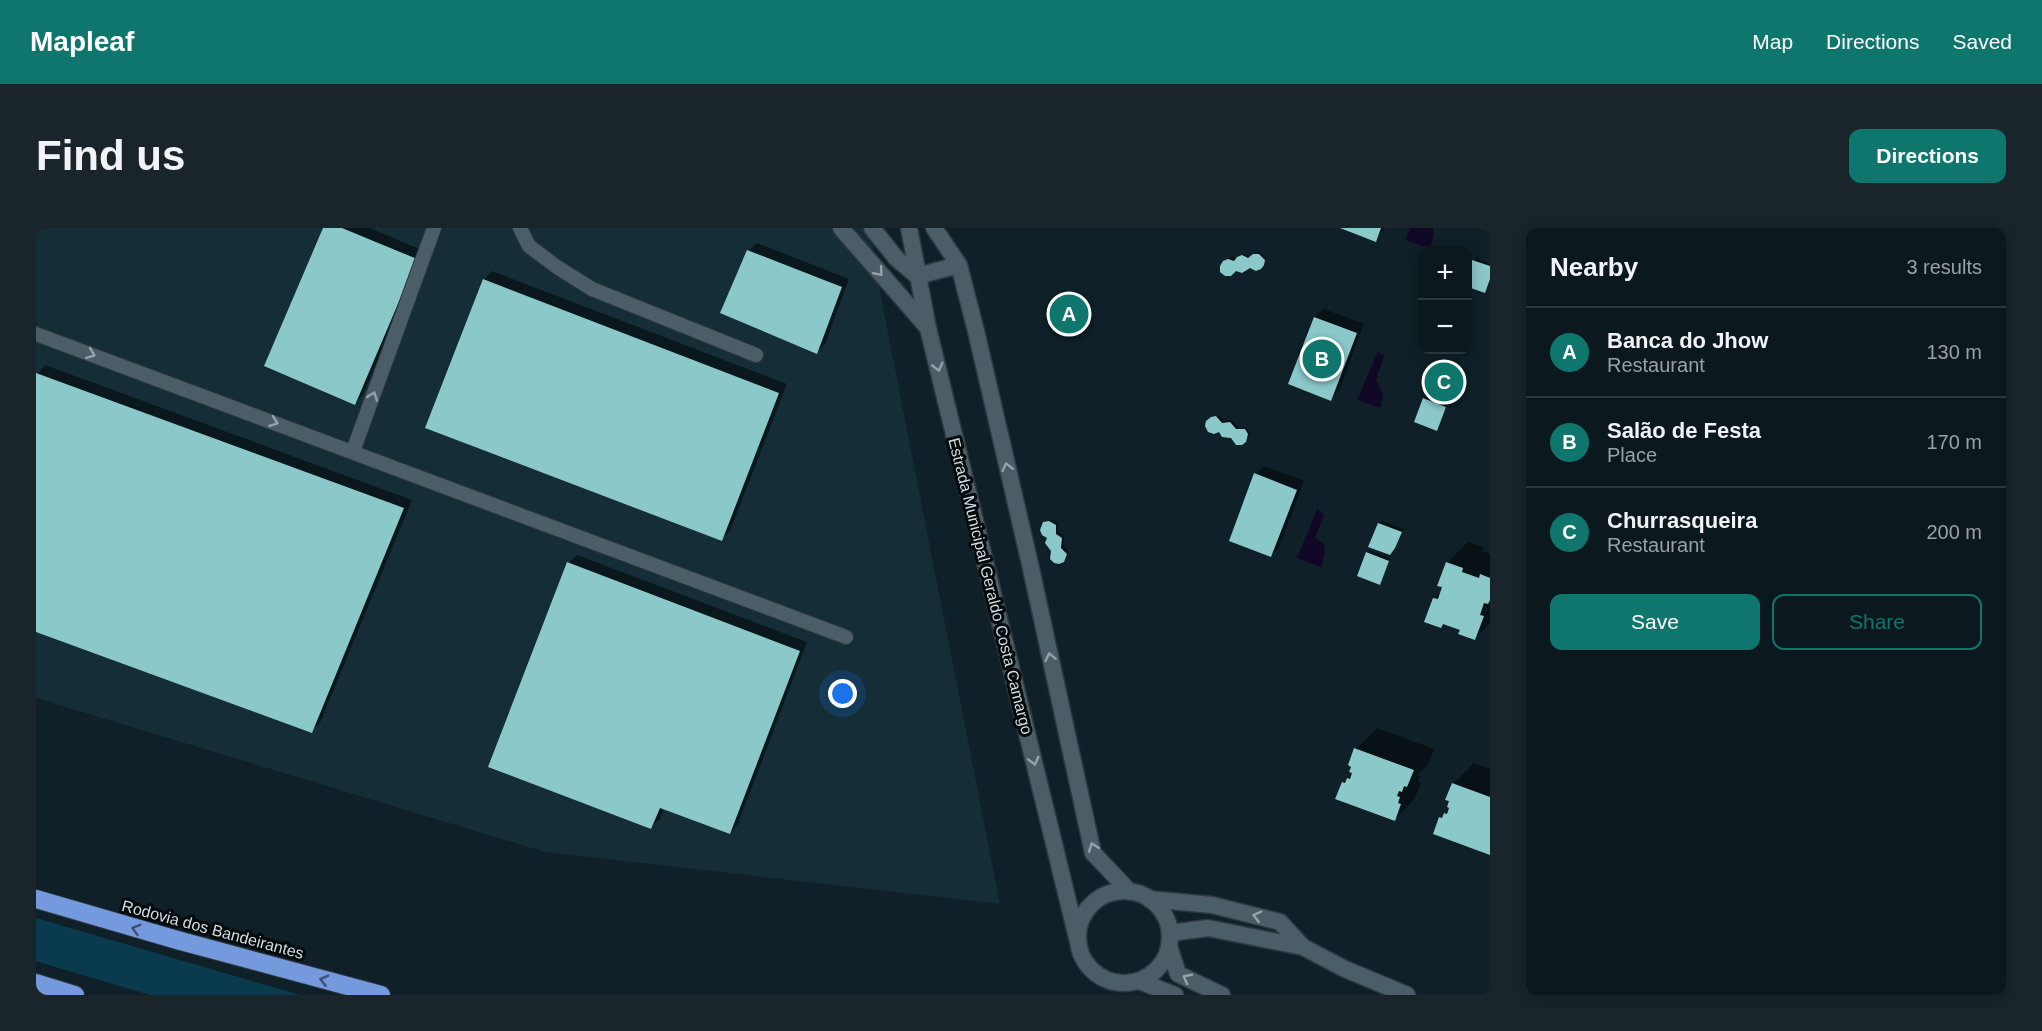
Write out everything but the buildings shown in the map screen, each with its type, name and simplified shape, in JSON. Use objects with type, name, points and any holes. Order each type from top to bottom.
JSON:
[{"type":"highway","name":"Rodovia dos Bandeirantes","points":[[36,899],[381,995]]},
{"type":"highway","points":[[36,983],[75,995]]},
{"type":"street","points":[[841,228],[928,328]]},
{"type":"street","points":[[872,228],[896,258],[917,276],[959,265]]},
{"type":"street","name":"Estrada Municipal Geraldo Costa Camargo","points":[[909,228],[928,328],[1078,942]]},
{"type":"street","points":[[934,228],[959,265],[1030,564],[1093,853],[1130,892]]},
{"type":"street","points":[[1175,995],[1139,981],[1119,983],[1099,976],[1084,962],[1078,942],[1080,922],[1092,904],[1109,894],[1130,892],[1149,898],[1212,905],[1280,922],[1303,947]]},
{"type":"street","points":[[1149,898],[1164,913],[1178,974],[1222,995]]},
{"type":"street","points":[[1170,940],[1208,928],[1303,947],[1345,969],[1407,995]]},
{"type":"street","points":[[1139,981],[1156,970],[1168,953],[1170,940]]},
{"type":"lane","points":[[353,451],[434,228]]},
{"type":"lane","points":[[520,228],[529,246],[592,289],[756,355]]},
{"type":"lane","points":[[36,334],[846,636]]},
{"type":"shaded area","points":[[36,228],[870,228],[880,292],[1000,904],[545,852],[36,698]]},
{"type":"shaded area","points":[[1410,228],[1433,228],[1434,235],[1431,246],[1405,240]]},
{"type":"shaded area","points":[[1378,351],[1384,356],[1376,380],[1383,394],[1381,408],[1357,400]]},
{"type":"shaded area","points":[[1317,509],[1324,514],[1315,538],[1324,544],[1325,554],[1321,567],[1297,558]]},
{"type":"shaded area","points":[[36,918],[300,995],[150,995],[36,961]]},
{"type":"place","name":"Banca do Jhow","points":[[1069,314]]},
{"type":"place","name":"Salão de Festa","points":[[1322,359]]},
{"type":"place","name":"Churrasqueira","points":[[1444,382]]}]
